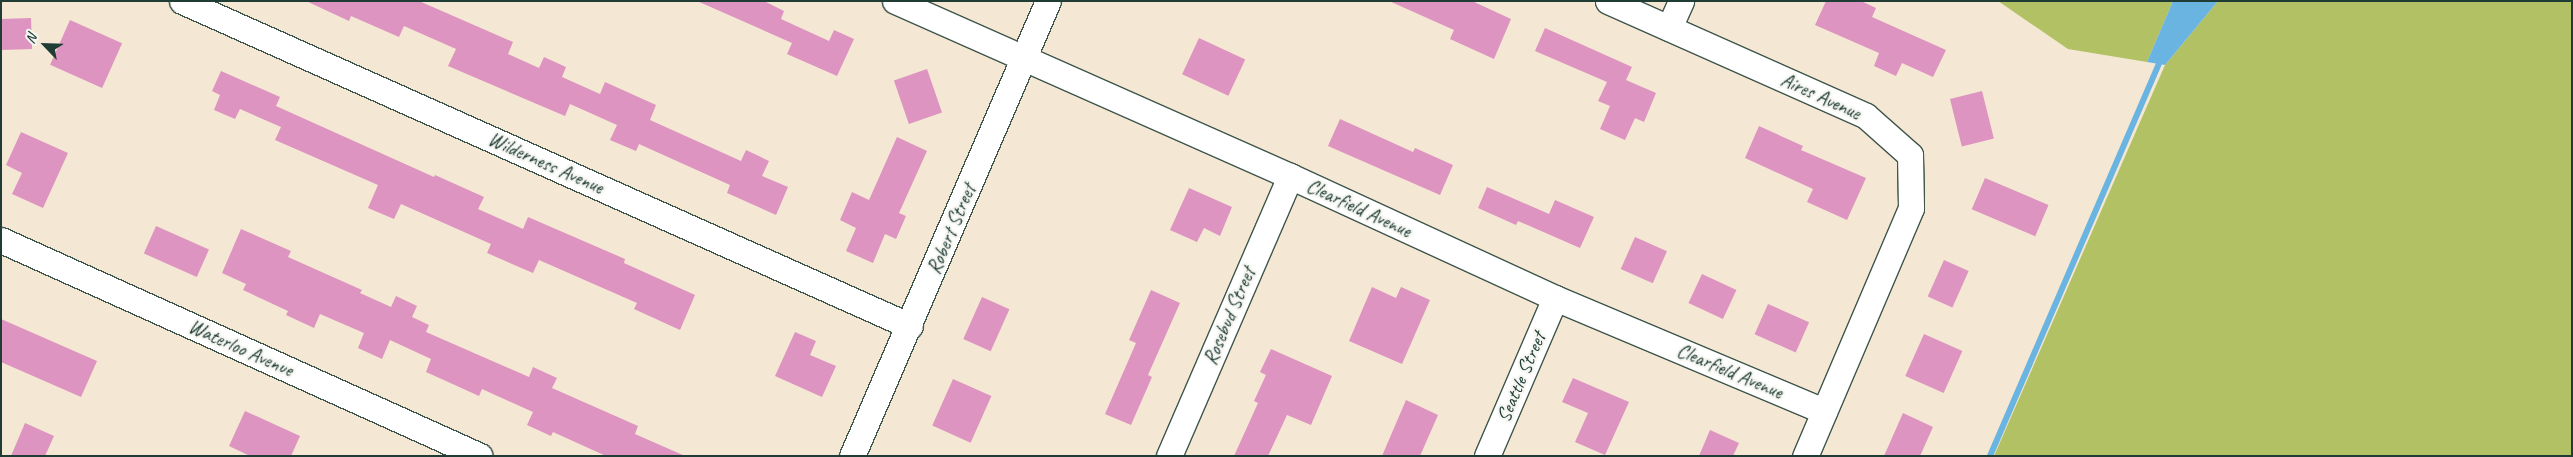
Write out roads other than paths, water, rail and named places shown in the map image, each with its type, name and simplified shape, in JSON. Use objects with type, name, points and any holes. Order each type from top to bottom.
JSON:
[{"type":"street","name":"Wilderness Avenue","points":[[182,1],[910,326]]},
{"type":"street","name":"Clearfield Avenue","points":[[895,1],[1290,176],[1555,298],[1824,411]]},
{"type":"street","name":"Robert Street","points":[[852,456],[910,326],[1048,1]]},
{"type":"street","name":"Aires Avenue","points":[[1608,1],[1866,116],[1910,155],[1911,208],[1805,456]]},
{"type":"street","points":[[1669,28],[1681,1]]},
{"type":"street","name":"Rosebud Street","points":[[1169,456],[1290,176]]},
{"type":"street","name":"Waterloo Avenue","points":[[1,240],[480,456]]},
{"type":"street","name":"Seattle Street","points":[[1487,456],[1555,298]]},
{"type":"water","points":[[2173,1],[2218,1],[2165,65],[2147,62]]},
{"type":"waterway","points":[[1990,456],[2162,57]]}]
